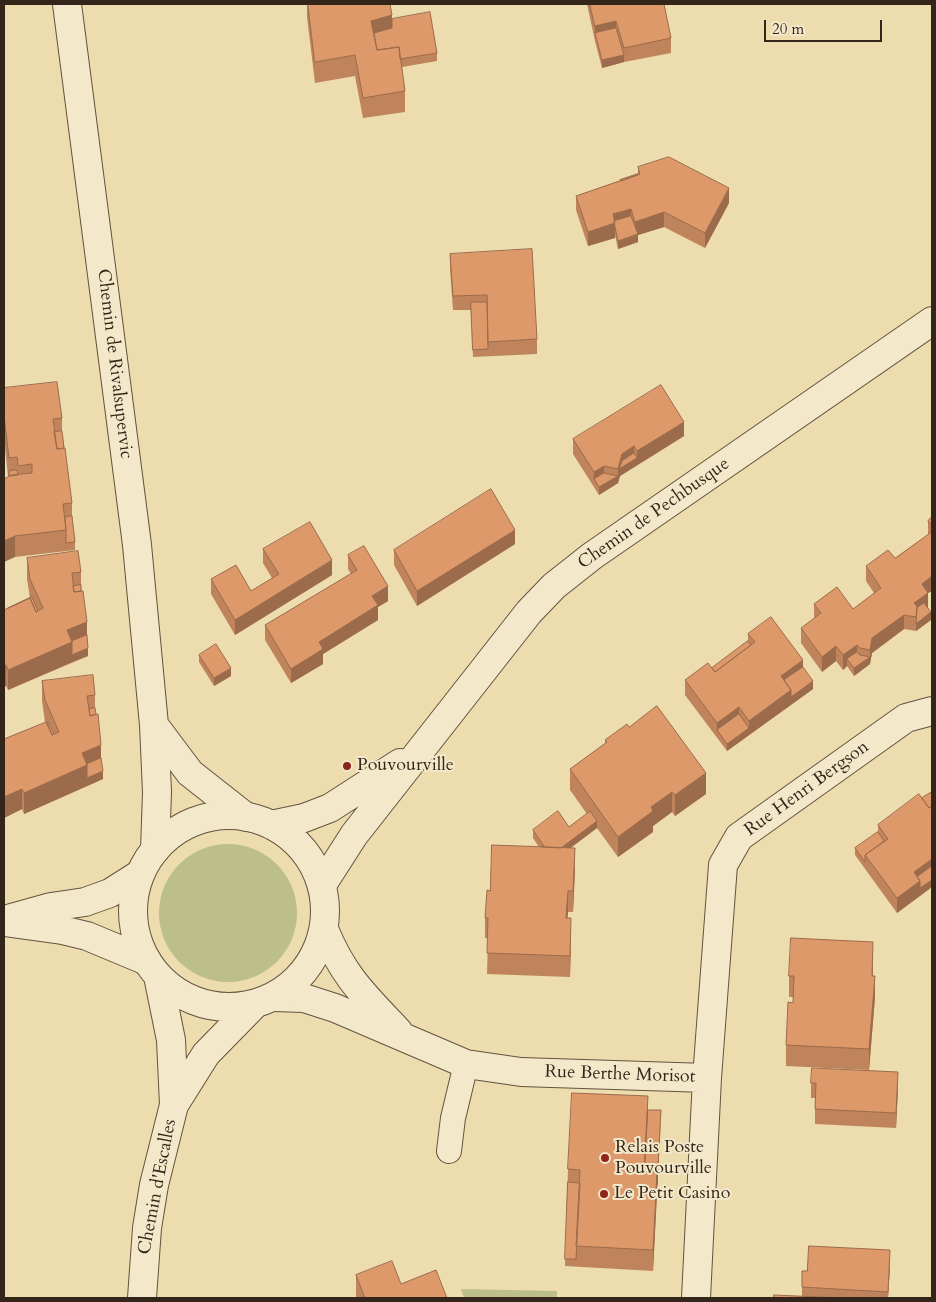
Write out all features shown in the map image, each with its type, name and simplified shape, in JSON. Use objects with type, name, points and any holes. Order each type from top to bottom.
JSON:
[{"type":"street","name":"Chemin de Rivalsupervic","points":[[67,4],[137,545],[154,725],[158,792],[155,850]]},
{"type":"street","name":"Chemin de Pechbusque","points":[[322,885],[354,835],[418,752],[529,612],[554,586],[592,556],[932,321]]},
{"type":"street","name":"Rue Henri Bergson","points":[[707,1078],[723,865],[739,837],[906,718],[932,711]]},
{"type":"street","points":[[154,725],[190,773],[259,821],[293,840],[311,860],[322,885],[326,907],[324,929]]},
{"type":"street","name":"Chemin de Pechbusque","points":[[155,850],[169,836],[187,825],[219,816],[259,821],[304,818],[330,808],[418,752]]},
{"type":"street","points":[[4,921],[51,907],[85,902],[110,893],[140,874],[155,850]]},
{"type":"street","name":"Chemin d'Escalles","points":[[140,874],[133,903],[136,933],[153,969],[171,1040],[174,1105],[154,1185],[147,1228],[142,1298]]},
{"type":"street","points":[[4,921],[87,936],[153,969]]},
{"type":"street","name":"Rue Berthe Morisot","points":[[324,929],[336,957],[355,987],[408,1041]]},
{"type":"street","name":"Chemin d'Escalles","points":[[174,1105],[206,1054],[264,1001],[292,984],[307,968],[318,950],[324,929]]},
{"type":"street","name":"Rue Berthe Morisot","points":[[153,969],[174,990],[192,1001],[226,1008],[264,1001],[304,998],[335,1008],[408,1041],[466,1064],[521,1072],[707,1078],[696,1298]]},
{"type":"lane","points":[[449,1151],[453,1118],[466,1064]]},
{"type":"green space","points":[[228,844],[242,845],[254,849],[266,855],[277,864],[286,875],[292,887],[296,899],[296,927],[292,939],[286,951],[277,962],[266,971],[254,977],[242,981],[228,982],[214,981],[202,977],[190,971],[179,962],[170,951],[164,939],[160,927],[159,913],[160,899],[164,887],[170,875],[179,864],[190,855],[202,849],[214,845]]},
{"type":"green space","points":[[461,1289],[557,1291],[557,1298],[464,1298]]},
{"type":"building","points":[[308,4],[390,4],[392,15],[371,21],[377,50],[399,47],[405,91],[363,98],[355,55],[315,62]]},
{"type":"building","points":[[590,4],[664,4],[671,38],[624,48],[616,21],[595,26]]},
{"type":"building","points":[[430,12],[437,53],[400,59],[399,47],[377,50],[374,33],[392,28],[392,19]]},
{"type":"building","points":[[616,28],[624,55],[602,60],[595,33]]},
{"type":"building","points":[[669,157],[729,188],[705,233],[664,212],[635,222],[631,209],[613,214],[615,223],[588,232],[576,196],[640,174],[638,167]]},
{"type":"building","points":[[638,174],[621,181],[620,180]]},
{"type":"building","points":[[631,216],[638,234],[618,241],[614,221]]},
{"type":"building","points":[[532,249],[537,339],[488,342],[487,295],[453,296],[450,254]]},
{"type":"building","points":[[471,302],[487,302],[488,349],[473,350]]},
{"type":"building","points":[[57,382],[62,418],[53,419],[57,449],[65,448],[72,503],[63,504],[66,530],[15,536],[4,541],[4,479],[11,475],[32,473],[32,464],[18,466],[17,457],[9,458],[4,416],[4,388]]},
{"type":"building","points":[[661,385],[684,422],[637,451],[634,446],[622,454],[618,469],[604,466],[594,472],[573,439]]},
{"type":"building","points":[[62,431],[64,448],[57,449],[54,432]]},
{"type":"building","points":[[634,453],[637,458],[619,469],[622,461]]},
{"type":"building","points":[[17,470],[18,475],[9,476],[9,471]]},
{"type":"building","points":[[604,473],[618,476],[599,487],[594,479]]},
{"type":"building","points":[[491,489],[515,530],[417,591],[394,550]]},
{"type":"building","points":[[72,516],[75,542],[66,543],[65,517]]},
{"type":"building","points":[[932,517],[932,526],[928,521]]},
{"type":"building","points":[[310,522],[332,560],[235,620],[211,579],[236,565],[251,591],[279,574],[263,549]]},
{"type":"building","points":[[932,532],[932,576],[922,584],[928,593],[914,603],[917,606],[916,617],[904,615],[872,638],[870,650],[860,648],[857,645],[843,655],[836,646],[822,657],[801,628],[821,613],[814,604],[837,587],[853,609],[881,588],[866,566],[888,550],[895,558]]},
{"type":"building","points":[[364,546],[388,586],[372,596],[378,605],[319,642],[323,649],[291,669],[265,625],[357,570],[348,555]]},
{"type":"building","points":[[78,551],[81,572],[72,573],[74,592],[83,591],[87,622],[67,630],[72,642],[8,670],[6,665],[4,666],[4,610],[30,598],[36,612],[43,608],[30,579],[27,558]]},
{"type":"building","points":[[81,585],[81,591],[74,592],[73,586]]},
{"type":"building","points":[[32,597],[38,611],[36,612],[30,598],[8,608]]},
{"type":"building","points":[[924,603],[931,612],[916,624],[917,608]]},
{"type":"building","points":[[771,617],[803,660],[781,676],[791,690],[749,721],[739,707],[717,723],[685,680],[708,663],[715,672],[755,642],[748,634]]},
{"type":"building","points":[[87,635],[88,648],[72,655],[72,641]]},
{"type":"building","points":[[748,641],[751,645],[715,672],[712,668]]},
{"type":"building","points":[[216,644],[231,668],[214,678],[199,655]]},
{"type":"building","points":[[857,652],[860,655],[870,657],[854,668],[847,659]]},
{"type":"building","points":[[803,667],[813,681],[791,697],[791,690],[784,680]]},
{"type":"building","points":[[93,675],[95,695],[87,696],[90,716],[98,714],[101,745],[82,753],[87,765],[24,793],[22,789],[4,797],[4,739],[46,722],[52,735],[59,732],[45,700],[42,681]]},
{"type":"building","points":[[657,706],[706,773],[675,795],[672,792],[651,807],[653,811],[618,837],[570,769],[607,742],[605,740],[627,724],[629,727]]},
{"type":"building","points":[[95,708],[96,714],[90,716],[89,709]]},
{"type":"building","points":[[739,714],[749,728],[727,744],[717,730]]},
{"type":"building","points":[[47,723],[54,734],[52,735]]},
{"type":"building","points":[[101,758],[103,771],[87,778],[87,764]]},
{"type":"building","points":[[932,792],[932,806],[929,808],[922,798]]},
{"type":"building","points":[[919,794],[929,808],[932,806],[932,859],[914,872],[920,881],[897,898],[865,855],[888,839],[878,825]]},
{"type":"building","points":[[558,811],[569,827],[590,811],[597,821],[561,848],[542,847],[544,846],[533,830]]},
{"type":"building","points":[[878,832],[884,841],[865,855],[865,862],[855,848]]},
{"type":"building","points":[[492,845],[575,848],[573,891],[568,891],[566,918],[571,918],[570,956],[487,953],[488,918],[485,918],[487,890],[490,891]]},
{"type":"building","points":[[932,866],[932,880],[920,888],[920,881],[917,877]]},
{"type":"building","points":[[791,938],[873,942],[872,976],[875,976],[869,1049],[786,1045],[788,1002],[793,1003],[794,976],[789,976]]},
{"type":"building","points":[[812,1068],[898,1072],[896,1113],[815,1109],[816,1083],[811,1083]]},
{"type":"building","points":[[572,1093],[648,1096],[644,1171],[657,1172],[653,1250],[576,1246],[580,1170],[568,1169]]},
{"type":"building","points":[[648,1110],[661,1110],[657,1185],[657,1172],[645,1171]]},
{"type":"building","points":[[568,1182],[580,1183],[576,1259],[565,1259]]},
{"type":"building","points":[[809,1246],[890,1250],[888,1292],[802,1287],[802,1271],[807,1271]]},
{"type":"building","points":[[392,1261],[401,1284],[436,1270],[447,1298],[365,1298],[356,1275]]},
{"type":"building","points":[[774,1295],[842,1298],[774,1298]]},
{"type":"place","name":"Pouvourville","points":[[347,766]]},
{"type":"place","name":"Relais Poste Pouvourville","points":[[605,1158]]},
{"type":"place","name":"Le Petit Casino","points":[[604,1194]]}]
